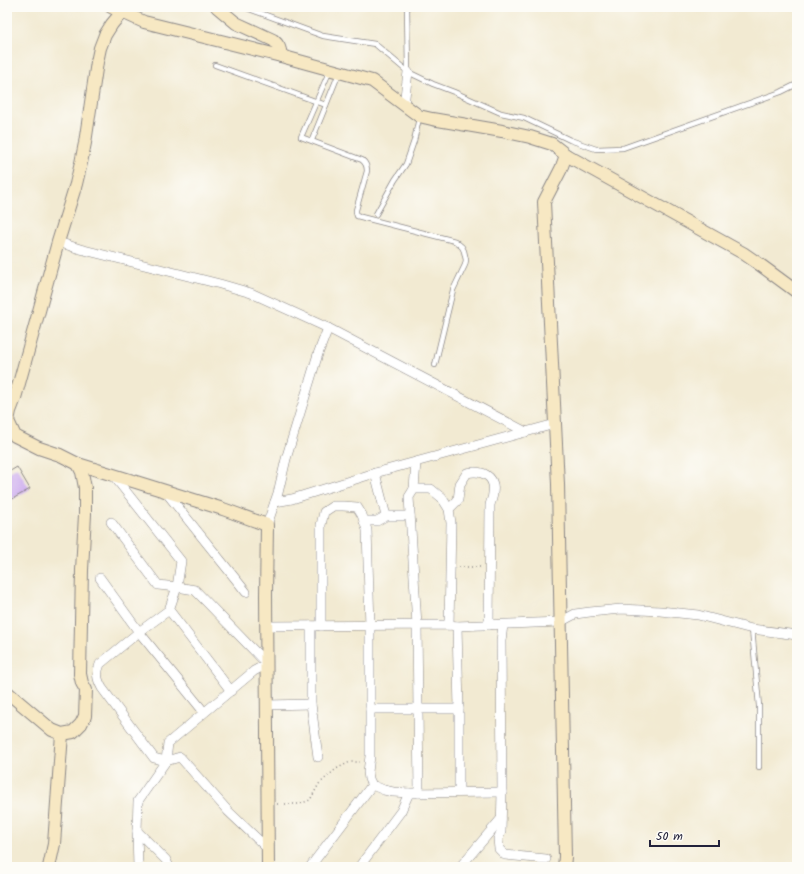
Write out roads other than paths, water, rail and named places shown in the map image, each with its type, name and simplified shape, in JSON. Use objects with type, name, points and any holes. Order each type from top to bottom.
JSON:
[{"type":"street","points":[[217,7],[236,22],[273,40],[278,44],[281,56]]},
{"type":"street","points":[[267,525],[223,509],[78,464],[60,455],[39,448],[15,436],[8,421],[58,242],[76,184],[85,144],[100,48],[105,35],[112,24],[116,10],[144,22],[281,56],[372,81],[419,116],[432,120],[502,131],[530,137],[552,144],[566,155],[743,253],[797,292]]},
{"type":"street","points":[[404,105],[408,72]]},
{"type":"street","points":[[564,867],[558,484],[544,202],[561,169],[566,155]]},
{"type":"street","points":[[58,242],[80,249],[237,288],[251,293],[328,328],[526,432]]},
{"type":"street","points":[[268,867],[267,525],[318,354],[328,328]]},
{"type":"street","points":[[275,502],[292,499],[375,473],[555,424]]},
{"type":"street","points":[[416,462],[414,488],[409,497],[417,625],[419,793]]},
{"type":"street","points":[[7,692],[52,730],[62,734],[73,732],[81,724],[85,716],[86,690],[82,683],[80,674],[85,488],[82,472],[78,464]]},
{"type":"street","points":[[448,509],[458,500],[460,484],[467,473],[475,471],[484,473],[491,478],[493,493],[490,505],[489,625]]},
{"type":"street","points":[[375,473],[386,516]]},
{"type":"street","points":[[113,475],[181,561],[177,586],[169,610],[138,632],[100,664],[98,680],[154,758],[166,761],[180,756],[228,812],[268,848]]},
{"type":"street","points":[[414,488],[431,489],[442,498],[448,509],[451,523],[450,568],[459,709],[459,792]]},
{"type":"street","points":[[165,491],[246,592]]},
{"type":"street","points":[[321,626],[321,525],[324,512],[333,506],[357,507],[362,515],[367,530],[370,626],[370,756],[368,772],[372,785],[393,792],[409,793],[502,792]]},
{"type":"street","points":[[364,521],[376,521],[386,516],[410,516]]},
{"type":"street","points":[[110,522],[158,585],[177,586],[195,590],[267,664]]},
{"type":"street","points":[[100,578],[138,632],[204,712]]},
{"type":"street","points":[[267,626],[503,625],[560,622],[575,614],[621,609],[698,615],[752,629],[797,635]]},
{"type":"street","points":[[169,610],[231,691]]},
{"type":"street","points":[[503,625],[501,642],[502,792],[501,832],[498,839],[500,849],[505,855],[546,860]]},
{"type":"street","points":[[311,626],[311,704],[318,757]]},
{"type":"street","points":[[138,867],[136,831],[138,801],[166,761],[168,743],[254,671],[267,664]]},
{"type":"street","points":[[267,705],[311,704]]},
{"type":"street","points":[[370,710],[459,709]]},
{"type":"street","points":[[49,867],[54,844],[62,734]]},
{"type":"street","points":[[310,867],[372,785]]},
{"type":"street","points":[[359,867],[401,811],[409,793]]},
{"type":"street","points":[[460,867],[501,819]]},
{"type":"street","points":[[136,831],[166,860],[169,867]]},
{"type":"lane","points":[[244,7],[323,36],[375,44],[408,72],[433,84],[501,113],[524,118],[570,140],[596,149],[623,148],[781,92],[797,84]]},
{"type":"lane","points":[[407,7],[408,72]]},
{"type":"lane","points":[[215,64],[326,105]]},
{"type":"lane","points":[[335,70],[316,101],[301,136],[362,160],[366,164],[367,171],[356,210],[357,216],[455,241],[464,251],[465,265],[453,290],[435,365]]},
{"type":"lane","points":[[312,140],[326,105],[335,70]]},
{"type":"lane","points":[[376,214],[395,180],[406,164],[414,141],[419,116]]},
{"type":"lane","points":[[752,629],[759,706],[759,767]]}]
